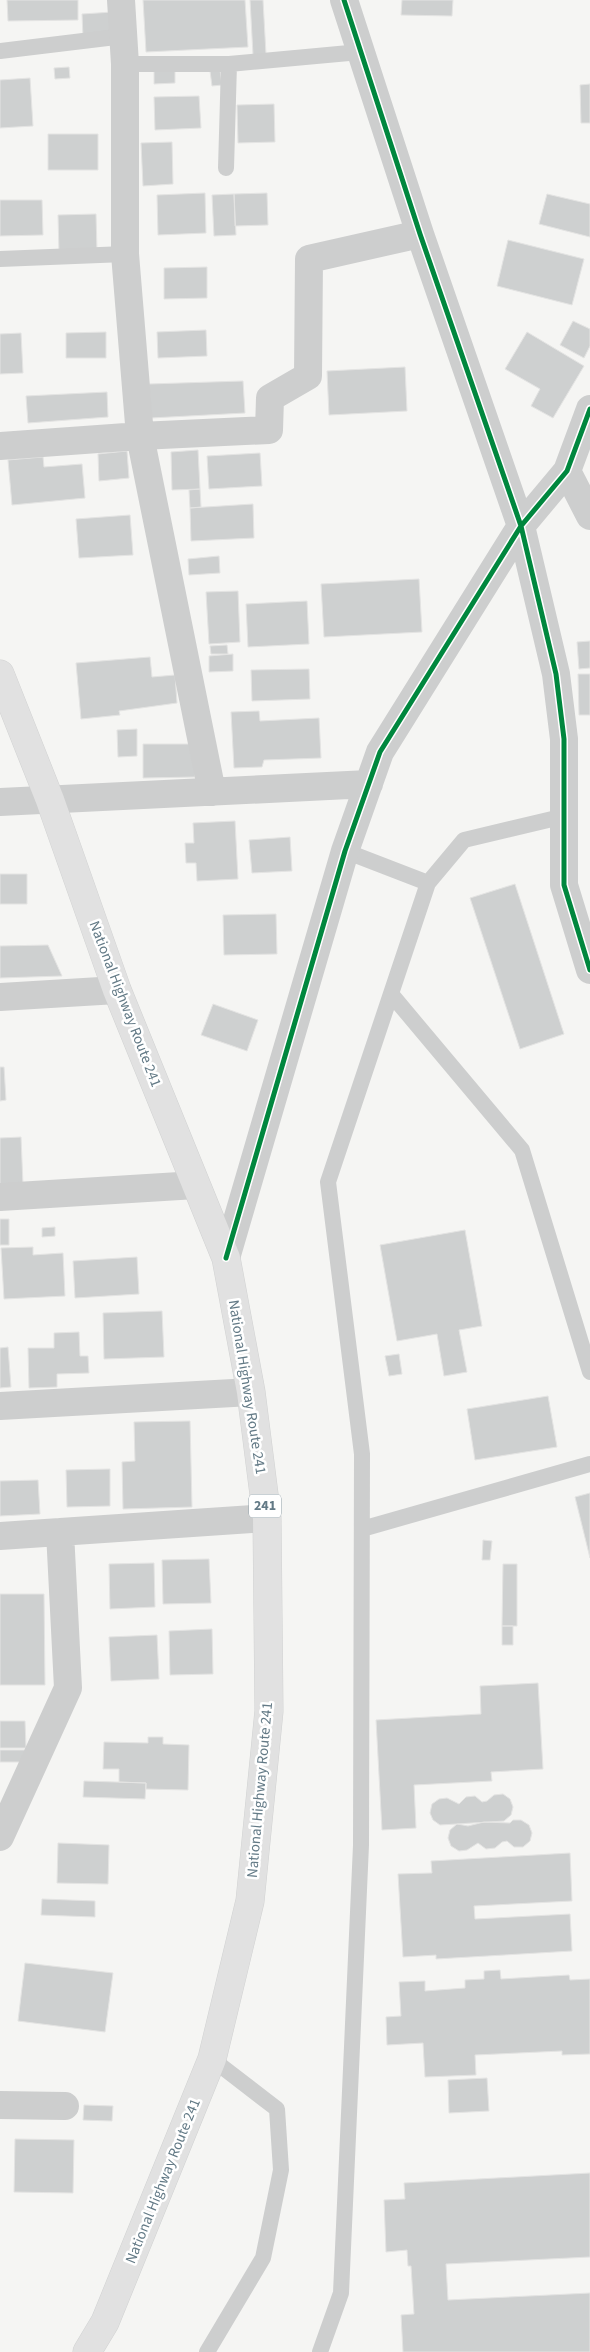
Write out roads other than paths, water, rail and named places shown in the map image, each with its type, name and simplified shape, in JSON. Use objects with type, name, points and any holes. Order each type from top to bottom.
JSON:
[{"type":"highway","name":"National Highway Route 241","points":[[0,674],[50,800],[117,990],[226,1258],[251,1392],[267,1518],[269,1711],[250,1901],[212,2059],[105,2322],[86,2352]]},
{"type":"street","points":[[121,0],[125,64],[124,254],[140,436],[212,792]]},
{"type":"street","points":[[344,0],[420,234],[521,526],[556,674],[564,739],[564,885],[590,970]]},
{"type":"street","points":[[0,446],[140,436],[269,430],[270,398],[308,376],[308,259],[420,234]]},
{"type":"street","points":[[226,1258],[345,851],[380,752],[521,526],[566,471],[590,409]]},
{"type":"street","points":[[566,471],[590,516]]},
{"type":"street","points":[[0,802],[368,784]]},
{"type":"street","points":[[0,997],[117,990]]},
{"type":"street","points":[[0,1197],[196,1185]]},
{"type":"street","points":[[0,1406],[251,1392]]},
{"type":"street","points":[[0,1536],[267,1518]]},
{"type":"street","points":[[0,1837],[68,1688],[60,1532]]},
{"type":"street","points":[[0,2105],[65,2106]]},
{"type":"lane","points":[[0,51],[124,36]]},
{"type":"lane","points":[[125,64],[229,64],[360,52]]},
{"type":"lane","points":[[226,168],[229,64]]},
{"type":"lane","points":[[0,259],[124,254]]},
{"type":"lane","points":[[320,2352],[341,2293],[361,1845],[362,1454],[328,1182],[428,884],[464,840],[565,816]]},
{"type":"lane","points":[[345,851],[428,884]]},
{"type":"lane","points":[[391,994],[522,1150],[590,1372]]},
{"type":"lane","points":[[362,1529],[590,1464]]},
{"type":"lane","points":[[207,2352],[263,2258],[281,2170],[277,2109],[212,2059]]}]
